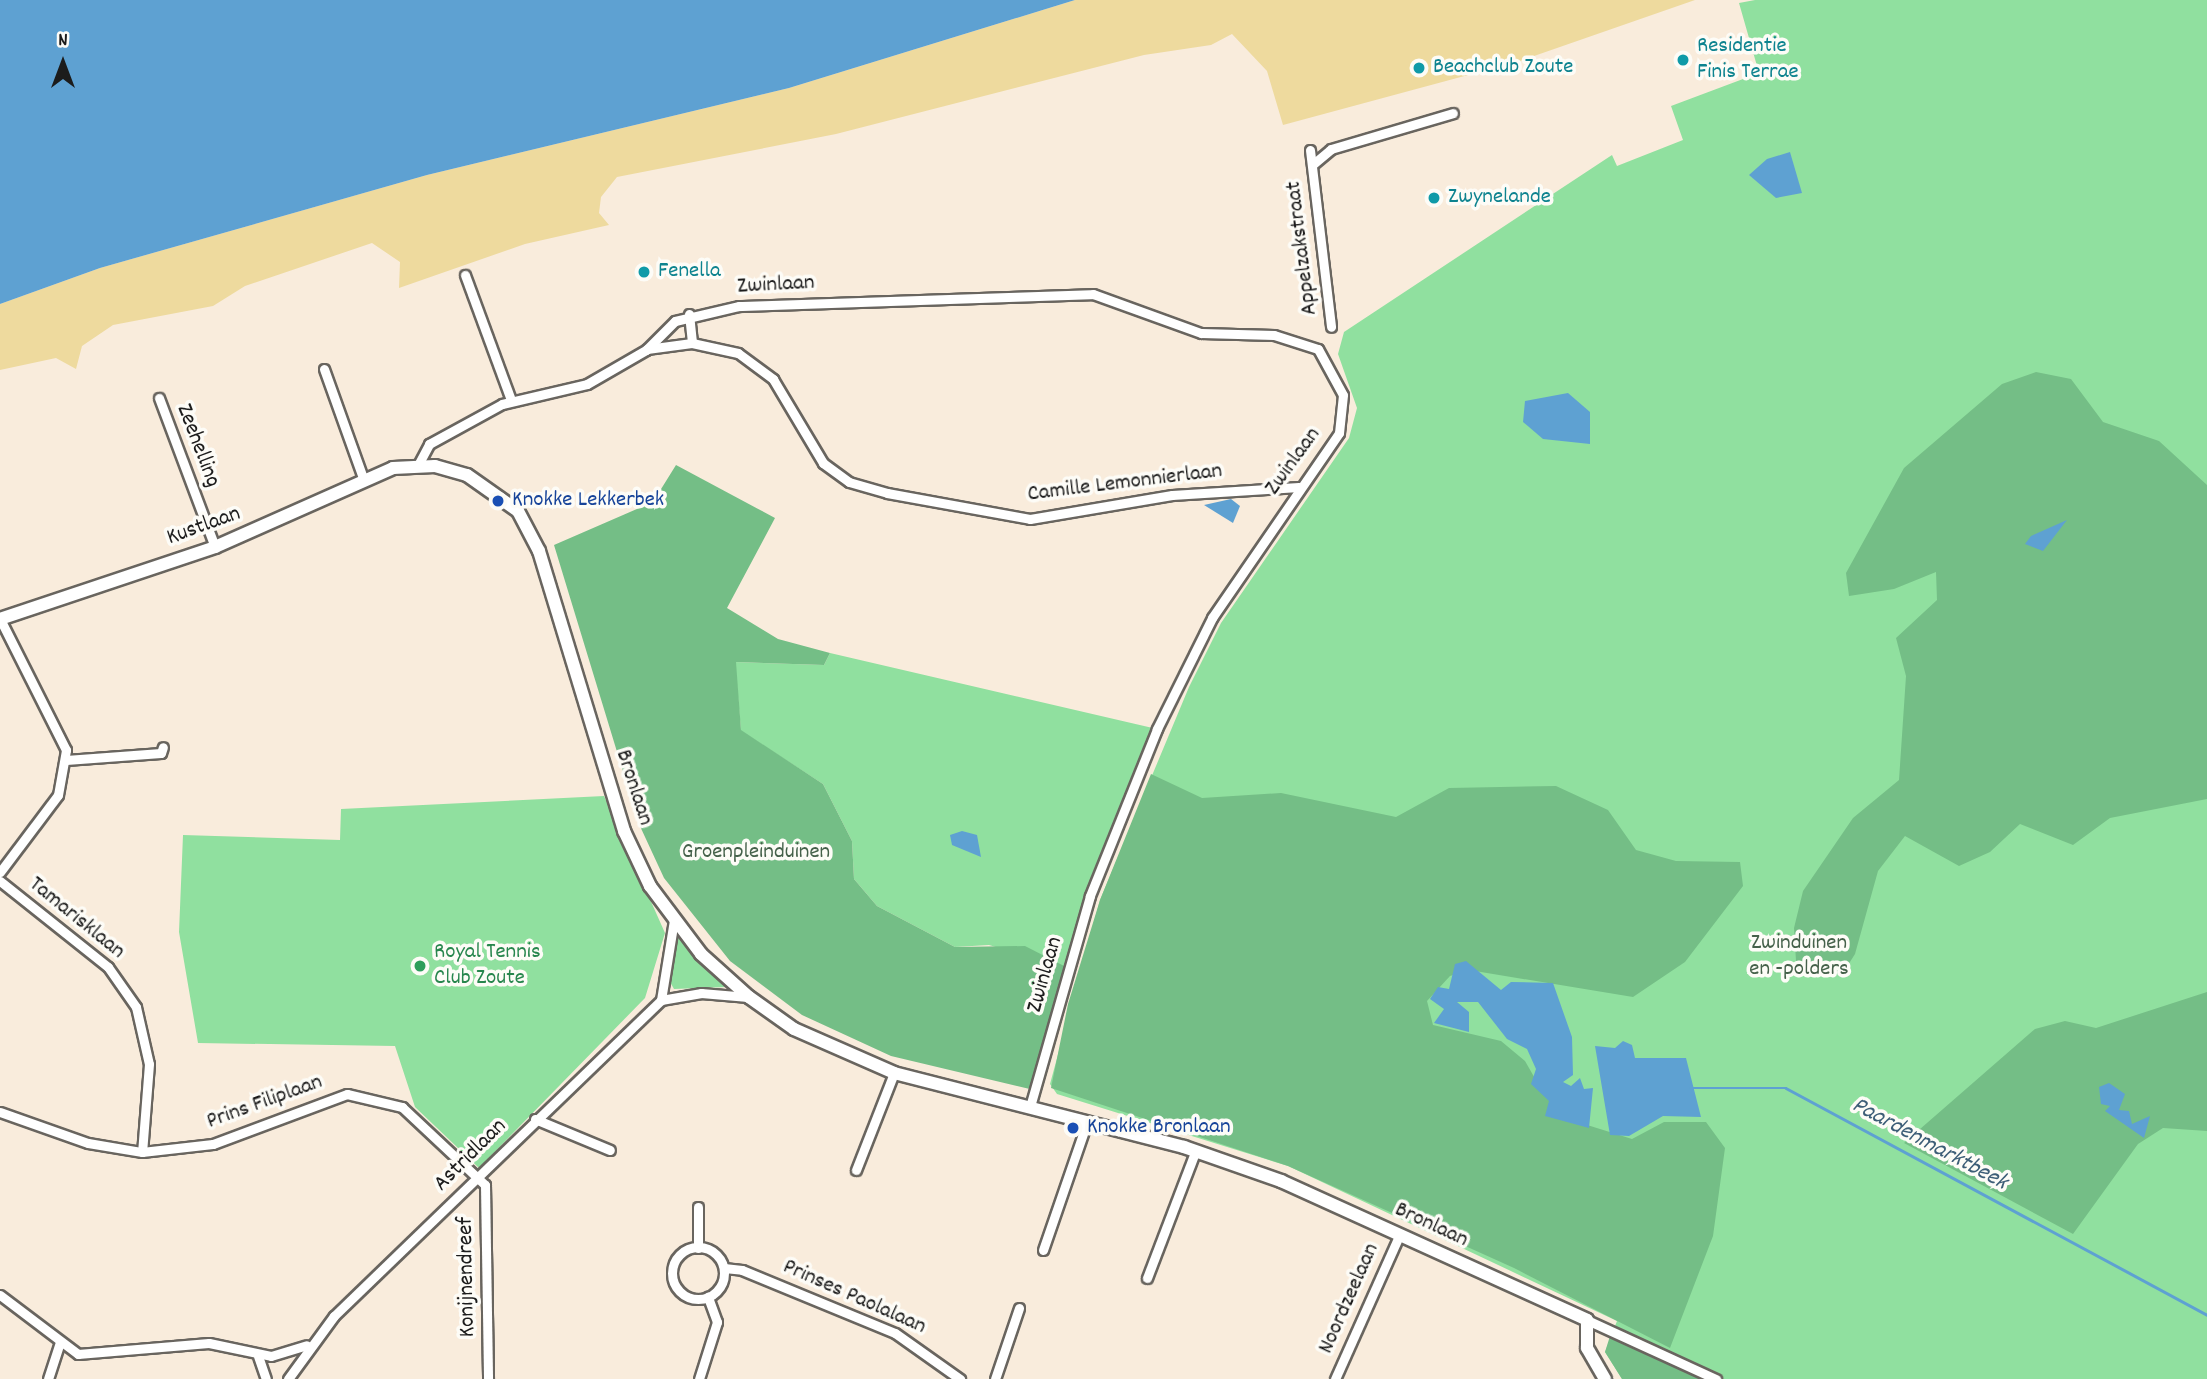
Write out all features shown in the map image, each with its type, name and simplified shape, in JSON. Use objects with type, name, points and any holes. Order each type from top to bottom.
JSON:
[{"type":"street","name":"Appelzakstraat","points":[[1312,165],[1331,149],[1453,113]]},
{"type":"street","name":"Appelzakstraat","points":[[1310,150],[1331,327]]},
{"type":"street","points":[[465,275],[511,400]]},
{"type":"street","name":"Zwinlaan","points":[[689,314],[766,303],[1076,294],[1128,304],[1201,334],[1294,337],[1325,358],[1344,409],[1331,448],[1299,487],[1212,618],[1157,729],[1090,896],[1030,1107]]},
{"type":"street","points":[[418,464],[429,444],[511,400],[569,391],[646,349],[689,314]]},
{"type":"street","points":[[689,314],[692,343]]},
{"type":"street","name":"Camille Lemonnierlaan","points":[[646,349],[692,343],[738,353],[773,379],[823,463],[849,482],[887,492],[1030,519],[1164,496],[1299,487]]},
{"type":"street","points":[[324,369],[364,481]]},
{"type":"street","name":"Zeehelling","points":[[159,398],[215,547]]},
{"type":"street","name":"Kustlaan","points":[[0,619],[215,547],[364,481],[418,464]]},
{"type":"street","name":"Bronlaan","points":[[418,464],[487,485],[530,531],[624,831],[674,920],[749,997],[794,1028],[894,1073],[1196,1150],[1400,1234],[1587,1320]]},
{"type":"street","points":[[0,619],[58,727],[66,760],[58,794],[0,872]]},
{"type":"street","points":[[66,760],[161,753],[163,747]]},
{"type":"street","name":"Tamarisklaan","points":[[0,881],[108,967],[136,1007],[149,1064],[142,1152]]},
{"type":"street","points":[[674,920],[661,1000],[701,993],[749,997]]},
{"type":"street","name":"Astridlaan","points":[[310,1342],[535,1119],[661,1000]]},
{"type":"street","points":[[856,1170],[894,1073]]},
{"type":"street","name":"Prins Filiplaan","points":[[0,1112],[88,1143],[142,1152],[213,1144],[337,1096],[366,1096],[416,1116],[478,1177]]},
{"type":"street","points":[[535,1119],[610,1150]]},
{"type":"street","points":[[1043,1250],[1087,1122]]},
{"type":"street","points":[[1147,1278],[1196,1150]]},
{"type":"street","name":"Konijnendreef","points":[[478,1177],[486,1196],[488,1379]]},
{"type":"street","points":[[698,1207],[698,1248]]},
{"type":"street","name":"Noordzeelaan","points":[[1335,1379],[1400,1234]]},
{"type":"street","points":[[698,1248],[715,1253],[724,1268],[721,1285],[709,1297],[692,1299],[674,1283],[677,1259],[698,1248]]},
{"type":"street","name":"Prinses Paolalaan","points":[[724,1268],[742,1270],[895,1333],[960,1379]]},
{"type":"street","points":[[0,1295],[60,1342],[88,1355],[209,1343],[258,1356],[280,1355],[310,1342]]},
{"type":"street","points":[[699,1379],[717,1322],[709,1297]]},
{"type":"street","points":[[995,1379],[1019,1308]]},
{"type":"street","points":[[1605,1379],[1587,1348],[1587,1320],[1716,1379]]},
{"type":"street","points":[[47,1379],[60,1342]]},
{"type":"street","points":[[288,1379],[310,1342]]},
{"type":"street","points":[[258,1356],[266,1379]]},
{"type":"green space","name":"Zwinduinen en -polders","points":[[1755,0],[2207,0],[2207,1379],[1622,1379],[1605,1352],[1617,1321],[1288,1166],[1057,1094],[1050,1084],[1100,900],[1189,687],[1221,623],[1349,438],[1357,408],[1338,354],[1344,332],[1612,155],[1617,166],[1683,140],[1671,106],[1759,73],[1739,3]]},
{"type":"green space","points":[[2036,372],[2071,379],[2103,422],[2159,441],[2207,485],[2207,799],[2110,818],[2073,845],[2020,824],[1990,852],[1959,866],[1905,836],[1878,871],[1855,954],[1843,973],[1823,977],[1796,961],[1794,928],[1803,891],[1853,818],[1899,780],[1906,676],[1896,638],[1937,600],[1936,572],[1894,589],[1849,596],[1846,573],[1904,468],[2002,384]]},
{"type":"green space","name":"Groenpleinduinen","points":[[676,465],[775,518],[727,608],[778,639],[830,653],[824,665],[736,662],[741,730],[823,784],[852,841],[854,879],[877,906],[955,947],[1025,946],[1068,968],[1034,1090],[891,1056],[802,1015],[730,961],[664,878],[639,824],[554,545],[653,502]]},
{"type":"green space","name":"Groenpleinduinen","points":[[830,653],[1157,729],[1068,968],[989,945],[955,947],[877,906],[854,879],[852,841],[823,784],[741,731],[735,662],[824,665]]},
{"type":"green space","points":[[1151,774],[1202,798],[1281,793],[1396,817],[1449,788],[1556,786],[1608,810],[1636,850],[1676,861],[1740,862],[1743,886],[1685,962],[1633,997],[1469,970],[1450,976],[1427,1001],[1433,1025],[1501,1041],[1525,1061],[1541,1089],[1584,1124],[1632,1139],[1664,1122],[1706,1122],[1725,1148],[1713,1236],[1670,1348],[1514,1268],[1288,1166],[1051,1088],[1068,1004],[1100,900]]},
{"type":"green space","name":"Royal Tennis Club Zoute","points":[[604,796],[665,933],[645,998],[479,1168],[415,1107],[395,1046],[198,1043],[179,932],[183,835],[340,840],[341,809]]},
{"type":"green space","points":[[677,933],[727,987],[674,989],[670,982]]},
{"type":"green space","points":[[2207,992],[2207,1131],[2163,1128],[2138,1144],[2073,1234],[1904,1143],[2035,1029],[2065,1021],[2096,1028]]},
{"type":"green space","points":[[1610,1336],[1705,1379],[1622,1379],[1605,1352]]},
{"type":"sand","points":[[1075,0],[1695,0],[1520,61],[1283,125],[1267,71],[1232,34],[1211,45],[1144,55],[836,134],[617,177],[601,197],[599,213],[609,225],[525,244],[399,288],[400,262],[372,243],[245,286],[213,306],[113,325],[82,346],[76,369],[56,358],[0,370],[0,304],[100,268],[427,175],[789,88]]},
{"type":"water","points":[[0,0],[1075,0],[789,88],[427,175],[100,268],[0,304]]},
{"type":"water","points":[[1790,152],[1802,193],[1776,198],[1749,175],[1767,159]]},
{"type":"water","points":[[1568,393],[1590,412],[1590,444],[1543,439],[1523,422],[1525,401]]},
{"type":"water","points":[[1231,499],[1240,506],[1233,523],[1204,505]]},
{"type":"water","points":[[2067,520],[2043,551],[2025,544],[2031,536]]},
{"type":"water","points":[[962,831],[977,835],[981,857],[952,845],[950,835]]},
{"type":"water","points":[[1466,961],[1501,990],[1511,982],[1553,983],[1572,1037],[1573,1075],[1563,1082],[1571,1086],[1580,1078],[1584,1089],[1593,1088],[1589,1128],[1545,1116],[1549,1101],[1531,1084],[1536,1069],[1527,1049],[1507,1039],[1478,1002],[1457,1002],[1469,1012],[1469,1032],[1434,1023],[1444,1009],[1430,999],[1438,987],[1449,989],[1455,964]]},
{"type":"water","points":[[1623,1041],[1632,1045],[1635,1058],[1686,1058],[1701,1117],[1663,1116],[1629,1136],[1610,1135],[1595,1046],[1615,1048]]},
{"type":"water","points":[[2109,1083],[2125,1094],[2119,1110],[2129,1111],[2132,1124],[2150,1116],[2144,1138],[2105,1111],[2110,1106],[2101,1104],[2099,1087]]},
{"type":"waterway","name":"Paardenmarktbeek","points":[[1690,1088],[1786,1088],[2207,1315]]},
{"type":"place","name":"Residentie Finis Terrae","points":[[1683,60]]},
{"type":"place","name":"Beachclub Zoute","points":[[1419,68]]},
{"type":"place","name":"Zwynelande","points":[[1434,198]]},
{"type":"place","name":"Fenella","points":[[644,272]]},
{"type":"place","name":"Knokke Lekkerbek","points":[[498,501]]},
{"type":"place","name":"Royal Tennis Club Zoute","points":[[420,966]]},
{"type":"place","name":"Knokke Bronlaan","points":[[1073,1128]]}]
